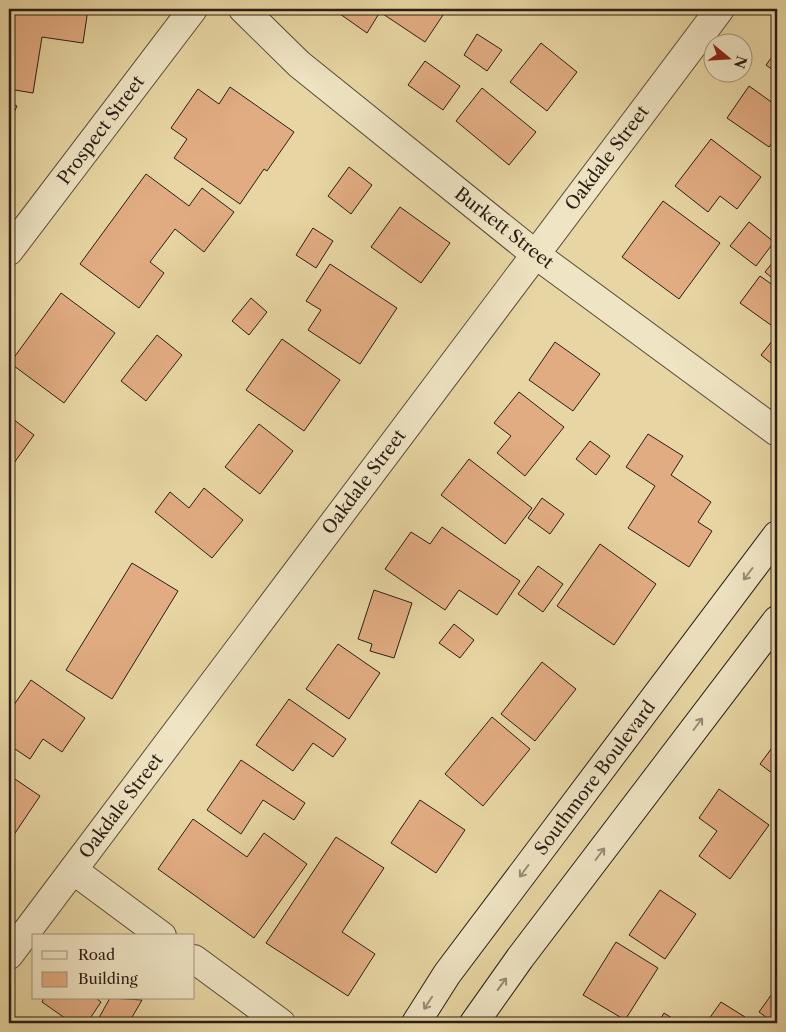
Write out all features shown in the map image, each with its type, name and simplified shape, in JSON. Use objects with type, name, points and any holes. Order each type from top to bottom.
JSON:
[{"type":"street","name":"Prospect Street","points":[[9,251],[193,9]]},
{"type":"street","name":"Burkett Street","points":[[243,9],[299,64],[535,254],[777,432]]},
{"type":"street","name":"Oakdale Street","points":[[9,955],[720,9]]},
{"type":"street","name":"Southmore Boulevard","points":[[416,1023],[447,974],[777,535]]},
{"type":"street","points":[[474,1023],[520,958],[777,620]]},
{"type":"street","points":[[73,870],[159,934]]},
{"type":"street","points":[[195,960],[281,1023]]},
{"type":"building","points":[[9,9],[88,9],[83,43],[42,37],[33,93],[9,89]]},
{"type":"building","points":[[333,9],[447,9],[425,42],[380,12],[367,33]]},
{"type":"building","points":[[477,34],[502,50],[487,71],[464,55]]},
{"type":"building","points":[[541,43],[577,72],[547,111],[510,82]]},
{"type":"building","points":[[777,50],[777,73],[766,65]]},
{"type":"building","points":[[425,61],[460,86],[443,110],[408,85]]},
{"type":"building","points":[[749,86],[777,106],[777,136],[769,147],[727,118]]},
{"type":"building","points":[[230,87],[294,132],[267,171],[264,169],[240,204],[174,158],[187,139],[171,128],[198,89],[219,104]]},
{"type":"building","points":[[482,88],[536,132],[509,165],[456,121]]},
{"type":"building","points":[[9,102],[17,106],[9,123]]},
{"type":"building","points":[[711,139],[761,177],[737,209],[720,196],[708,212],[675,186]]},
{"type":"building","points":[[349,167],[372,185],[351,214],[328,196]]},
{"type":"building","points":[[146,174],[189,206],[202,188],[234,212],[204,252],[175,229],[150,262],[164,273],[139,308],[80,264]]},
{"type":"building","points":[[663,201],[720,243],[679,299],[622,257]]},
{"type":"building","points":[[400,207],[450,243],[421,283],[371,247]]},
{"type":"building","points":[[749,222],[774,242],[756,266],[730,246]]},
{"type":"building","points":[[313,228],[333,241],[316,268],[296,255]]},
{"type":"building","points":[[777,257],[777,282],[765,272]]},
{"type":"building","points":[[330,264],[397,308],[360,364],[308,330],[321,310],[306,301]]},
{"type":"building","points":[[760,276],[777,288],[777,324],[775,328],[740,303]]},
{"type":"building","points":[[61,293],[115,333],[64,403],[10,363]]},
{"type":"building","points":[[251,298],[267,312],[249,335],[232,321]]},
{"type":"building","points":[[157,335],[182,355],[146,401],[121,381]]},
{"type":"building","points":[[777,335],[777,368],[761,355]]},
{"type":"building","points":[[282,339],[340,380],[304,431],[246,390]]},
{"type":"building","points":[[555,342],[600,374],[573,411],[529,380]]},
{"type":"building","points":[[519,392],[564,427],[525,476],[497,453],[511,436],[494,423]]},
{"type":"building","points":[[9,416],[34,435],[9,470]]},
{"type":"building","points":[[259,424],[293,451],[260,494],[225,467]]},
{"type":"building","points":[[648,434],[683,456],[671,475],[711,502],[698,522],[712,531],[689,567],[628,528],[655,486],[626,467]]},
{"type":"building","points":[[590,441],[610,456],[596,475],[576,459]]},
{"type":"building","points":[[469,459],[532,508],[505,544],[441,495]]},
{"type":"building","points":[[204,488],[243,520],[212,558],[155,512],[170,492],[189,508]]},
{"type":"building","points":[[542,498],[564,514],[550,534],[528,518]]},
{"type":"building","points":[[442,527],[520,581],[497,615],[459,590],[445,610],[385,569],[411,532],[430,544]]},
{"type":"building","points":[[600,544],[656,584],[614,645],[557,606]]},
{"type":"building","points":[[132,563],[178,591],[112,699],[66,670]]},
{"type":"building","points":[[538,566],[563,584],[543,612],[518,594]]},
{"type":"building","points":[[374,590],[412,603],[394,658],[370,651],[372,644],[358,639]]},
{"type":"building","points":[[454,624],[474,640],[460,658],[439,643]]},
{"type":"building","points":[[338,644],[380,673],[349,719],[306,689]]},
{"type":"building","points":[[542,662],[576,689],[535,741],[501,714]]},
{"type":"building","points":[[31,680],[85,718],[62,752],[43,739],[30,759],[9,745],[9,712]]},
{"type":"building","points":[[289,699],[346,739],[333,757],[313,743],[293,771],[256,745]]},
{"type":"building","points":[[492,717],[530,749],[483,806],[445,774]]},
{"type":"building","points":[[777,741],[777,777],[760,764]]},
{"type":"building","points":[[241,760],[305,803],[294,820],[263,800],[241,834],[207,810]]},
{"type":"building","points":[[9,775],[40,796],[9,842]]},
{"type":"building","points":[[719,789],[769,825],[730,879],[699,856],[717,831],[699,818]]},
{"type":"building","points":[[420,800],[465,830],[436,873],[391,843]]},
{"type":"building","points":[[193,819],[247,857],[264,833],[307,864],[254,938],[158,869]]},
{"type":"building","points":[[336,837],[384,868],[342,932],[375,954],[348,996],[266,943]]},
{"type":"building","points":[[660,890],[696,914],[665,959],[629,935]]},
{"type":"building","points":[[616,942],[658,968],[625,1020],[583,995]]},
{"type":"building","points":[[774,991],[777,993],[777,1023],[774,1023],[759,1012]]},
{"type":"building","points":[[43,1000],[98,1000],[101,1002],[87,1023],[72,1023],[42,1002]]},
{"type":"building","points":[[109,1000],[142,1000],[131,1019],[138,1023],[96,1023]]},
{"type":"building","points":[[721,1002],[745,1017],[741,1023],[706,1023]]},
{"type":"building","points":[[664,1013],[680,1023],[658,1023]]}]
